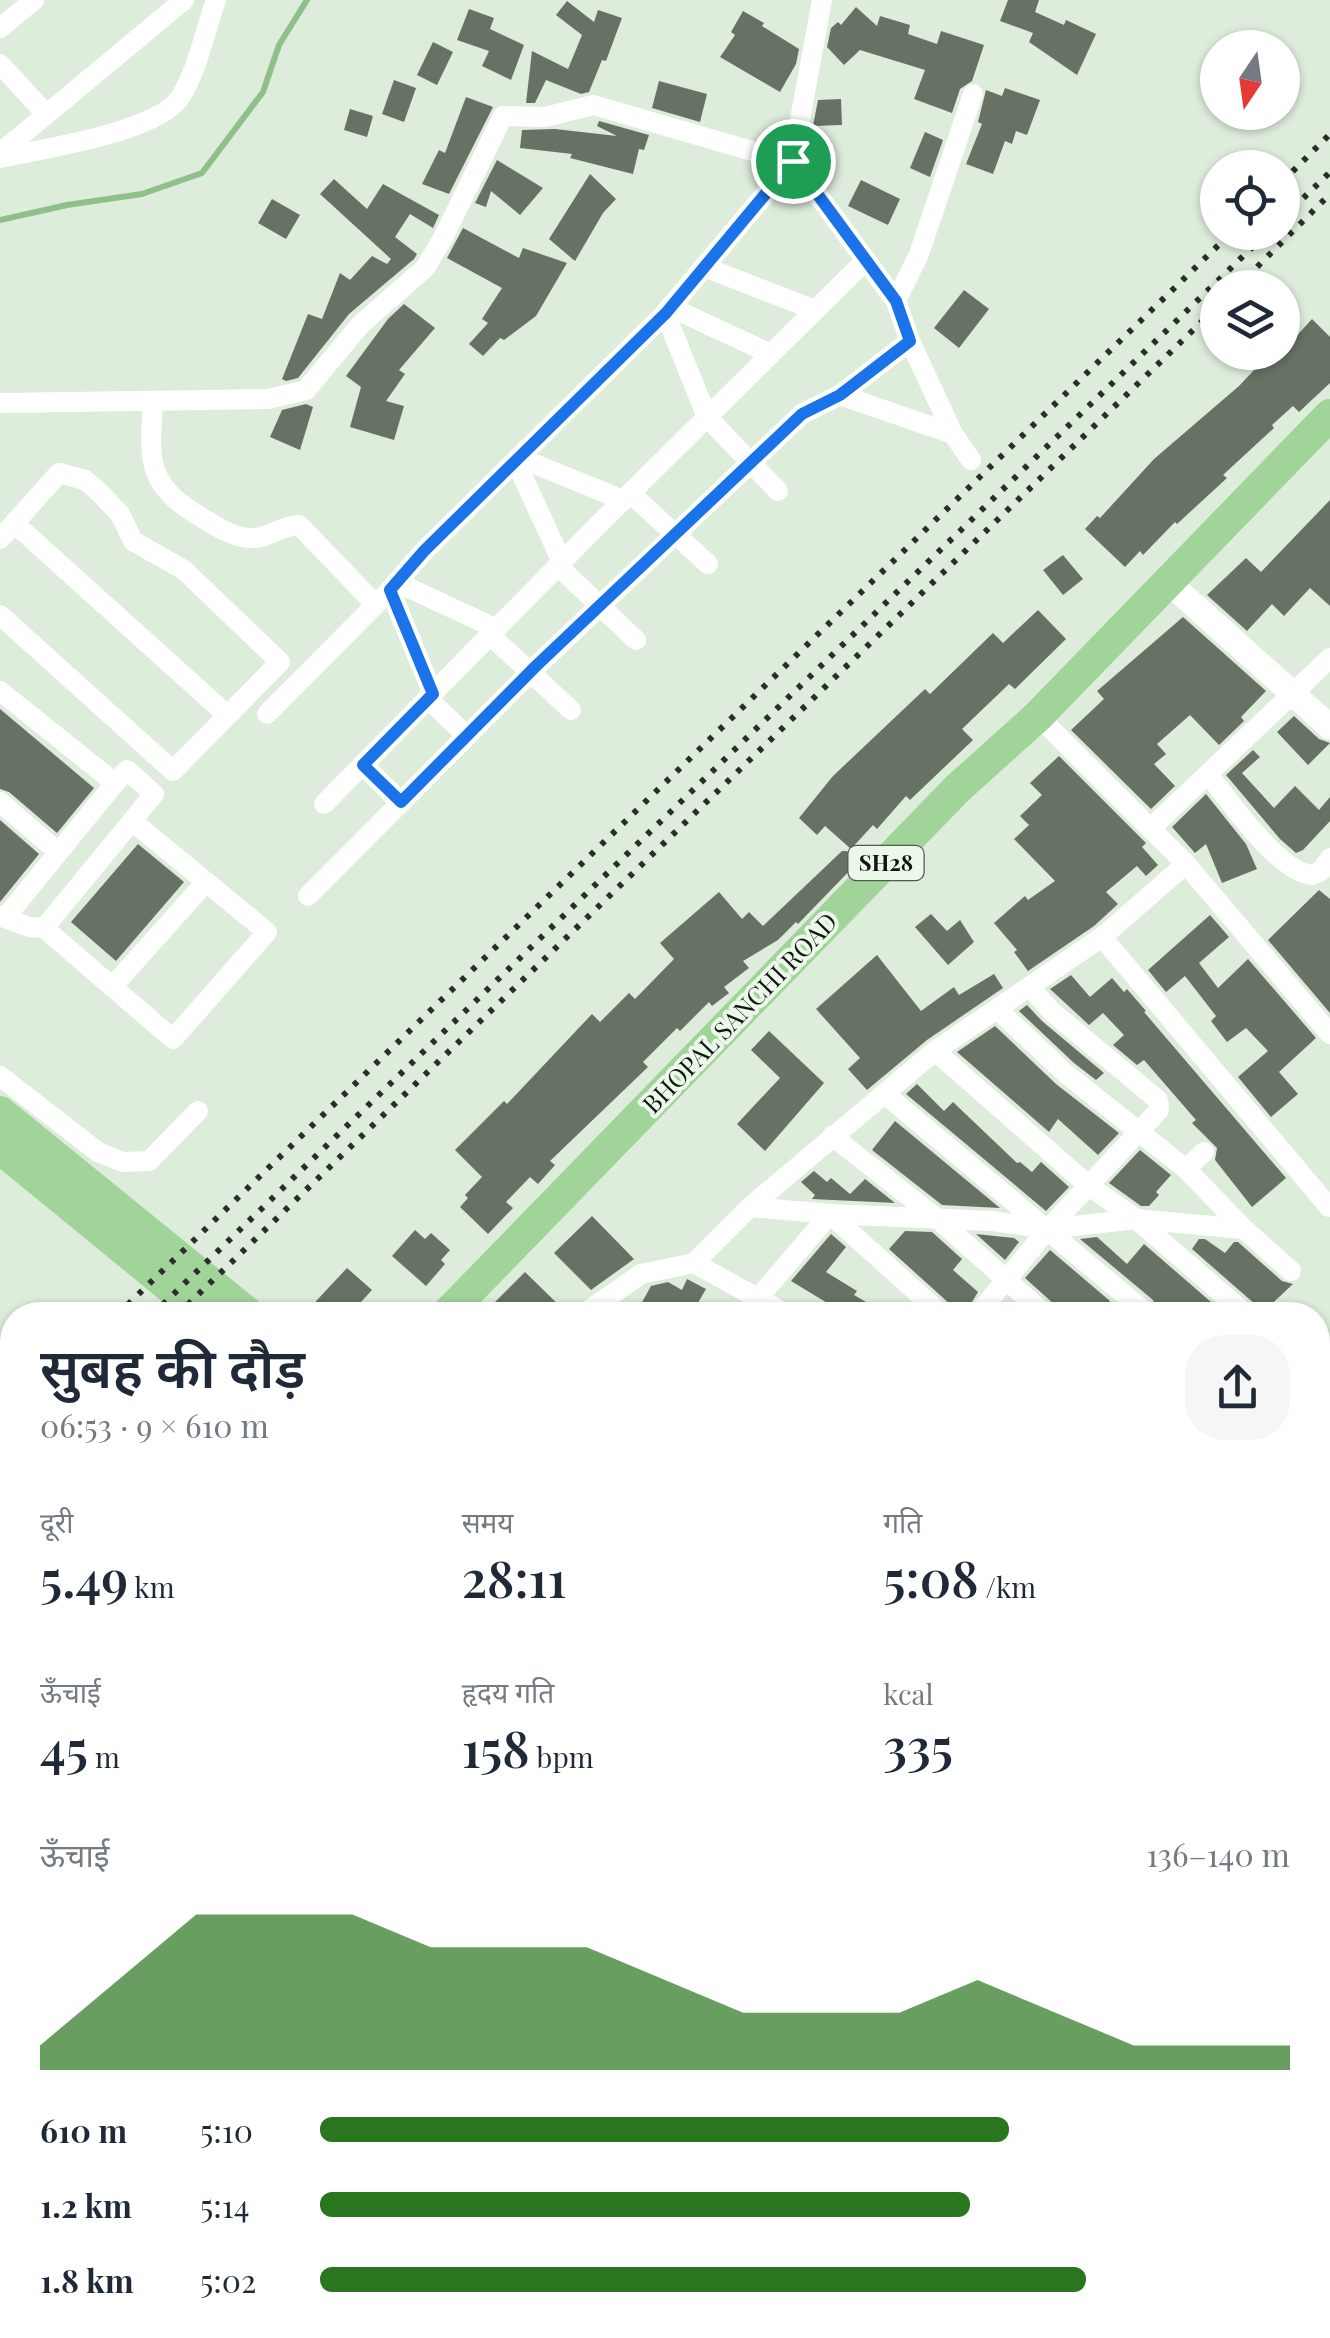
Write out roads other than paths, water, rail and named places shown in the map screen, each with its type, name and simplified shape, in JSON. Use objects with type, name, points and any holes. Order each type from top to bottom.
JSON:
[{"type":"main road","name":"BHOPAL SANCHI ROAD","points":[[459,1302],[958,788],[1038,716],[1330,415]]},
{"type":"main road","points":[[0,1112],[234,1302]]},
{"type":"main road","points":[[0,1148],[188,1302]]},
{"type":"street","points":[[0,28],[34,0]]},
{"type":"street","points":[[0,156],[184,0]]},
{"type":"street","points":[[0,156],[64,144],[160,116],[182,95],[216,0]]},
{"type":"street","points":[[267,714],[424,551],[668,310],[704,267],[788,154],[799,125],[822,0]]},
{"type":"street","points":[[0,64],[46,114]]},
{"type":"street","points":[[896,301],[919,254],[973,94]]},
{"type":"street","points":[[0,402],[268,399],[306,390],[360,325],[425,268],[444,238],[503,116],[545,117],[593,106],[759,153],[788,154]]},
{"type":"street","points":[[788,154],[896,301],[910,341],[954,434],[971,460]]},
{"type":"street","points":[[324,804],[866,260]]},
{"type":"street","points":[[704,267],[815,310]]},
{"type":"street","points":[[668,310],[771,354]]},
{"type":"street","points":[[668,310],[707,417],[778,492]]},
{"type":"street","points":[[308,896],[530,673],[802,414],[840,395],[910,341]]},
{"type":"street","points":[[840,395],[954,434]]},
{"type":"street","points":[[153,402],[151,466],[160,484],[175,500],[238,536],[259,538],[299,525],[387,592],[494,632],[530,673],[571,710]]},
{"type":"street","points":[[518,460],[627,496],[708,564]]},
{"type":"street","points":[[518,460],[560,564],[636,640]]},
{"type":"street","points":[[0,616],[173,771],[228,715],[280,662],[184,570],[134,541],[120,514],[98,491],[72,474],[59,473],[7,531],[228,715]]},
{"type":"street","points":[[1167,581],[1330,727]]},
{"type":"street","points":[[387,592],[430,697],[468,736]]},
{"type":"street","points":[[1152,828],[1330,658]]},
{"type":"street","points":[[0,691],[115,784]]},
{"type":"street","points":[[1038,716],[1186,864],[1330,1034]]},
{"type":"street","points":[[363,765],[401,802]]},
{"type":"street","points":[[44,928],[154,794],[127,770],[2,917],[44,928],[173,1040],[267,932],[132,821]]},
{"type":"street","points":[[1208,774],[1265,843],[1292,868],[1312,876],[1330,858]]},
{"type":"street","points":[[0,802],[58,852]]},
{"type":"street","points":[[609,1302],[642,1274],[694,1262],[750,1207],[936,1050],[1102,936],[1186,864]]},
{"type":"street","points":[[112,987],[206,882]]},
{"type":"street","points":[[1102,936],[1328,1207]]},
{"type":"street","points":[[988,1302],[1048,1229],[1159,1110],[1158,1100],[1051,1011],[1030,988]]},
{"type":"street","points":[[997,1009],[1065,1073],[1186,1170],[1291,1270]]},
{"type":"street","points":[[936,1050],[1090,1186],[1232,1302]]},
{"type":"street","points":[[0,1076],[98,1152],[123,1162],[149,1161],[198,1111]]},
{"type":"street","points":[[886,1095],[1133,1302]]},
{"type":"street","points":[[832,1136],[938,1220],[1030,1302]]},
{"type":"street","points":[[1186,1170],[1204,1152]]},
{"type":"street","points":[[750,1207],[992,1221],[1048,1229],[1136,1220],[1244,1229]]},
{"type":"street","points":[[759,1297],[830,1214]]},
{"type":"street","points":[[830,1214],[928,1302]]},
{"type":"street","points":[[694,1262],[767,1302]]},
{"type":"waterway","points":[[0,220],[142,194],[202,173],[263,92],[279,45],[307,0]]},
{"type":"railway","points":[[1300,164],[1330,134]]},
{"type":"railway","points":[[1300,201],[1330,172]]},
{"type":"railway","points":[[1254,270],[1330,194]]},
{"type":"railway","points":[[130,1302],[1213,250]]},
{"type":"railway","points":[[165,1302],[1249,250]]},
{"type":"railway","points":[[190,1302],[1200,323]]}]
